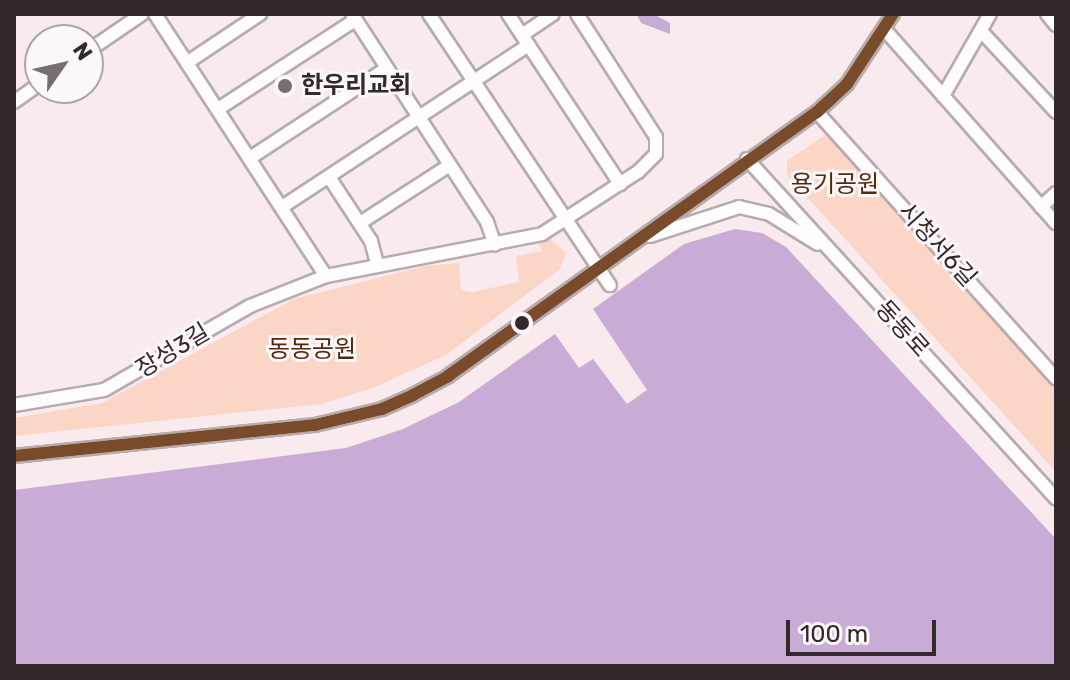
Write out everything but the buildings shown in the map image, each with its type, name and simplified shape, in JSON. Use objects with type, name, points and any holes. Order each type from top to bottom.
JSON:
[{"type":"street","points":[[104,40],[142,14]]},
{"type":"street","points":[[155,14],[326,276]]},
{"type":"street","points":[[188,62],[260,14]]},
{"type":"street","points":[[429,14],[564,222],[610,285]]},
{"type":"street","points":[[508,14],[620,184]]},
{"type":"street","points":[[282,207],[473,81],[553,14]]},
{"type":"street","name":"장성3길","points":[[14,405],[104,390],[250,306],[326,276],[542,234],[620,184],[647,164],[659,145],[577,14]]},
{"type":"street","points":[[14,456],[315,425],[382,409],[448,376],[747,159],[817,112],[847,84],[893,14]]},
{"type":"street","points":[[943,96],[990,14]]},
{"type":"street","points":[[1047,14],[1056,25]]},
{"type":"street","points":[[218,109],[354,17],[487,222],[495,245]]},
{"type":"street","points":[[885,30],[1056,223]]},
{"type":"street","points":[[981,31],[1056,112]]},
{"type":"street","points":[[250,158],[387,68]]},
{"type":"street","name":"시청서6길","points":[[817,112],[1056,378]]},
{"type":"street","name":"동동로","points":[[747,159],[1056,498]]},
{"type":"street","points":[[360,223],[450,165]]},
{"type":"street","points":[[329,177],[360,223],[377,264]]},
{"type":"street","points":[[1041,207],[1056,193]]},
{"type":"street","points":[[632,243],[739,207],[769,214],[834,255]]},
{"type":"green space","name":"용기공원","points":[[828,133],[1056,387],[1056,472],[787,175],[787,161]]},
{"type":"green space","name":"동동공원","points":[[549,238],[566,253],[559,270],[446,355],[373,388],[321,404],[14,436],[14,418],[102,403],[294,299],[425,266],[459,263],[461,290],[472,292],[519,282],[516,256],[542,251],[537,241]]},
{"type":"shaded area","points":[[653,14],[670,23],[670,34],[641,23],[637,15]]},
{"type":"shaded area","points":[[735,229],[762,233],[786,247],[1056,539],[1056,666],[14,666],[14,490],[346,448],[403,429],[459,402],[555,334],[579,368],[593,359],[627,404],[647,390],[593,309],[684,244]]},
{"type":"transit line","points":[[14,456],[315,425],[382,409],[413,395],[448,376],[817,112],[847,84],[893,14]]},
{"type":"place","name":"한우리교회","points":[[285,86]]}]
